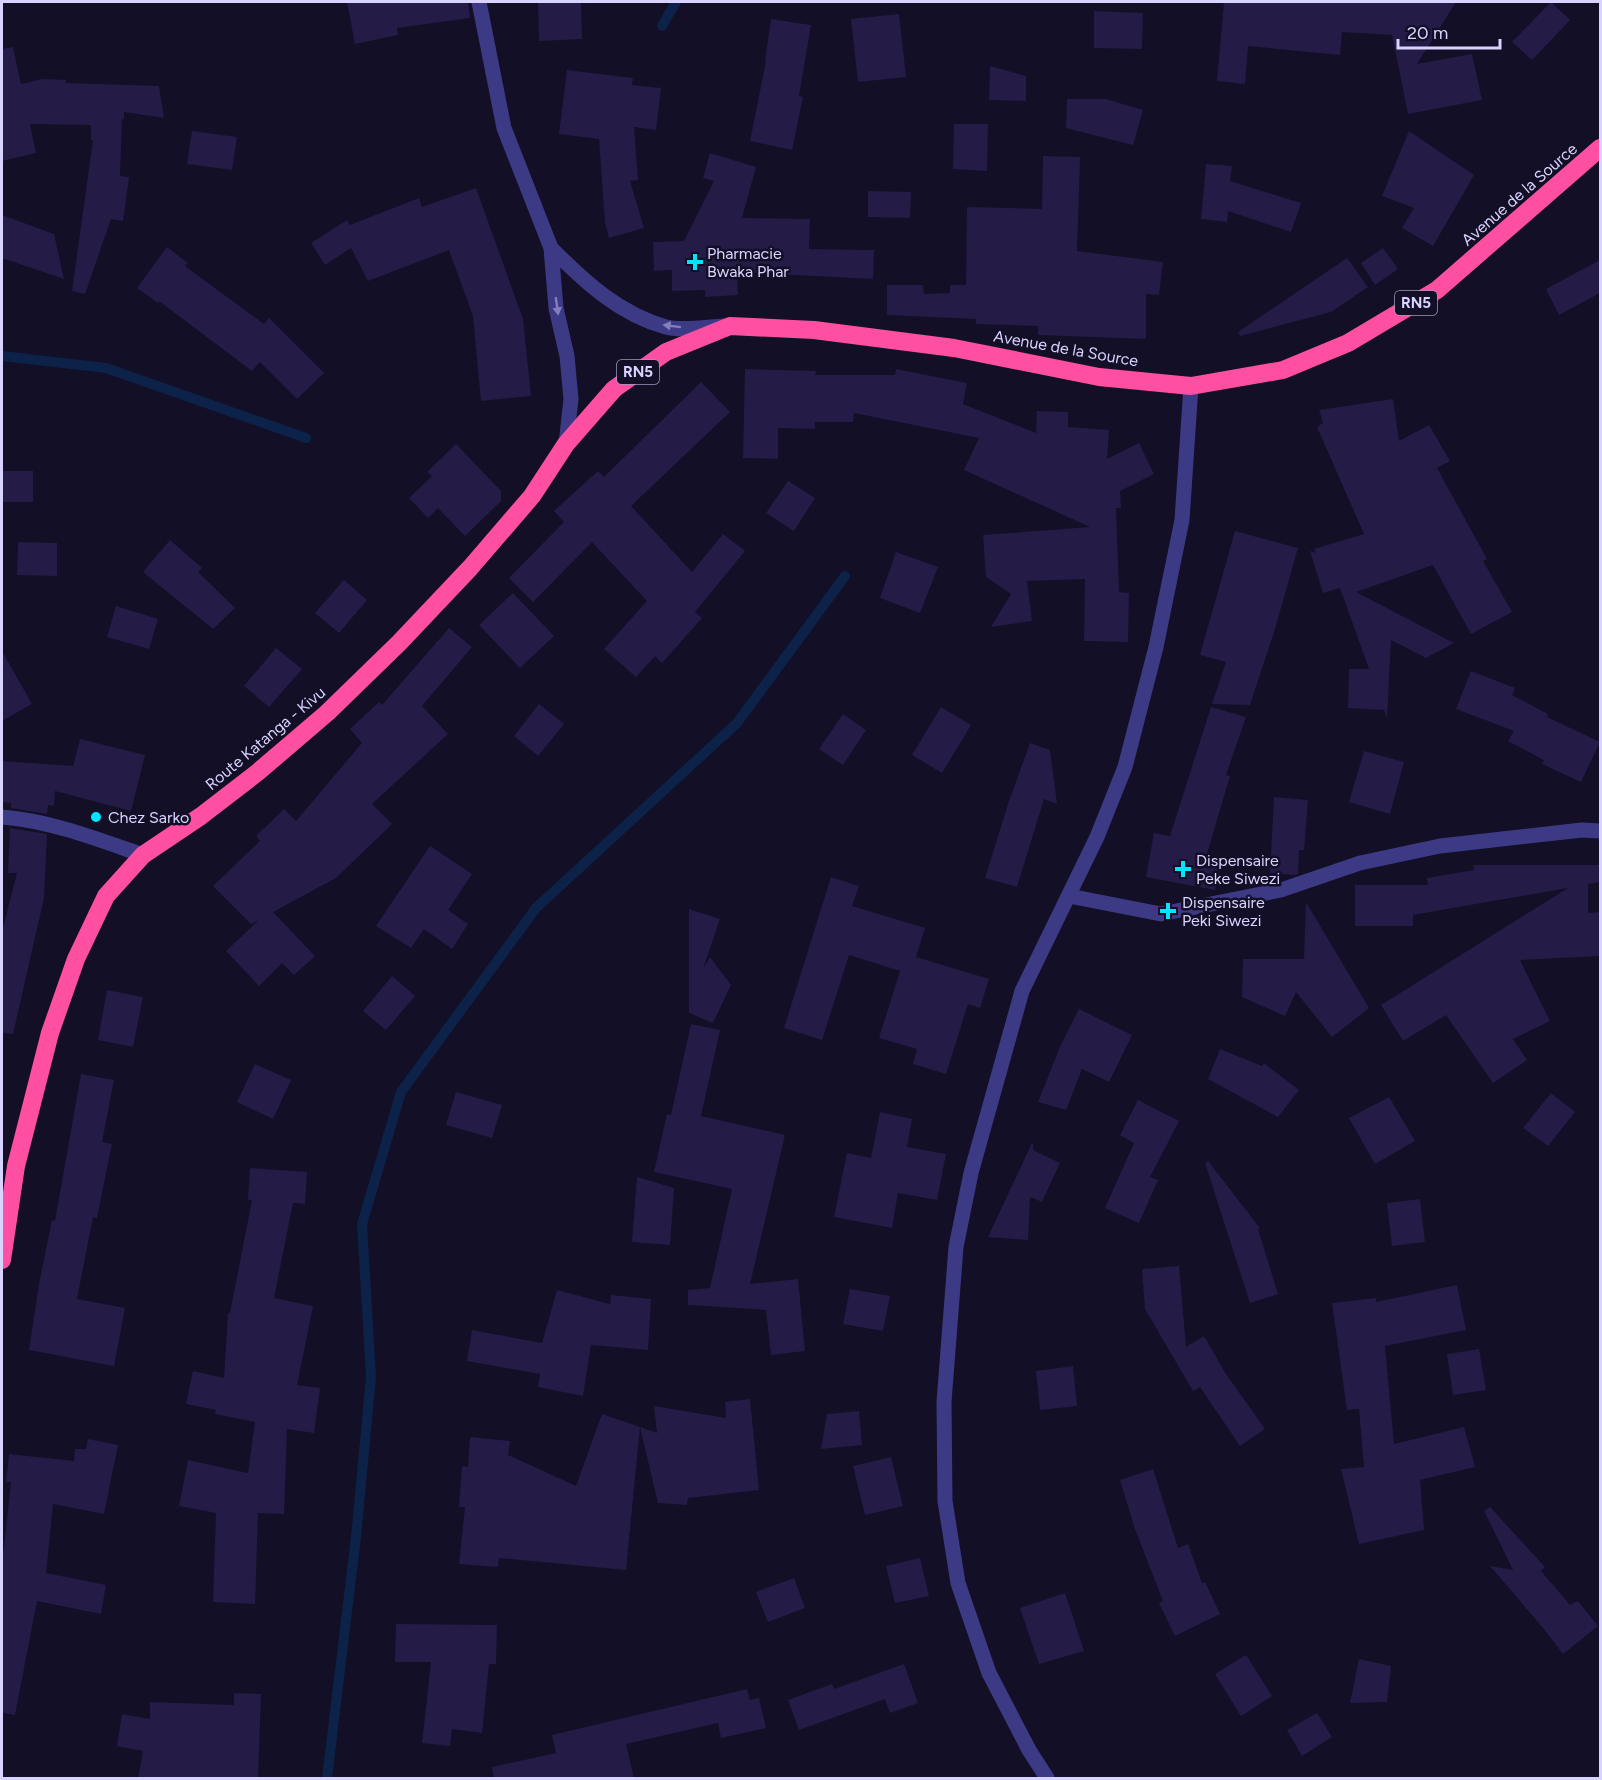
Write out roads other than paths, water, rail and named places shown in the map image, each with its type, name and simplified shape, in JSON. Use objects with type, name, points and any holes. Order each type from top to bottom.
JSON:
[{"type":"highway","name":"Avenue de la Source","points":[[566,444],[614,389],[666,352],[730,326],[814,330],[954,348],[1099,377],[1191,386],[1283,370],[1348,343],[1437,291],[1600,148]]},
{"type":"highway","name":"Route Katanga - Kivu","points":[[2,1260],[16,1166],[50,1033],[76,959],[106,896],[143,855],[201,816],[258,771],[327,713],[375,666],[470,568],[532,496],[566,444]]},
{"type":"street","points":[[479,2],[504,128],[551,248],[556,308],[567,356],[571,399],[566,444]]},
{"type":"street","points":[[551,248],[587,284],[621,309],[668,328],[730,326]]},
{"type":"street","points":[[1047,1779],[1029,1750],[989,1673],[958,1583],[945,1501],[944,1402],[956,1247],[971,1173],[1022,990],[1097,837],[1125,767],[1156,647],[1182,520],[1191,386]]},
{"type":"street","points":[[2,817],[27,819],[90,836],[143,855]]},
{"type":"street","points":[[1069,896],[1161,914],[1281,890],[1360,863],[1440,846],[1582,830],[1600,831]]},
{"type":"waterway","points":[[662,26],[676,2]]},
{"type":"waterway","points":[[2,356],[106,368],[306,438]]},
{"type":"waterway","points":[[327,1778],[356,1537],[371,1377],[362,1224],[401,1092],[536,908],[737,723],[845,576]]},
{"type":"place","name":"Pharmacie Bwaka Phar","points":[[695,262]]},
{"type":"place","name":"Chez Sarko","points":[[96,817]]},
{"type":"place","name":"Dispensaire Peke Siwezi","points":[[1183,869]]},
{"type":"place","name":"Dispensaire Peki Siwezi","points":[[1168,911]]}]
